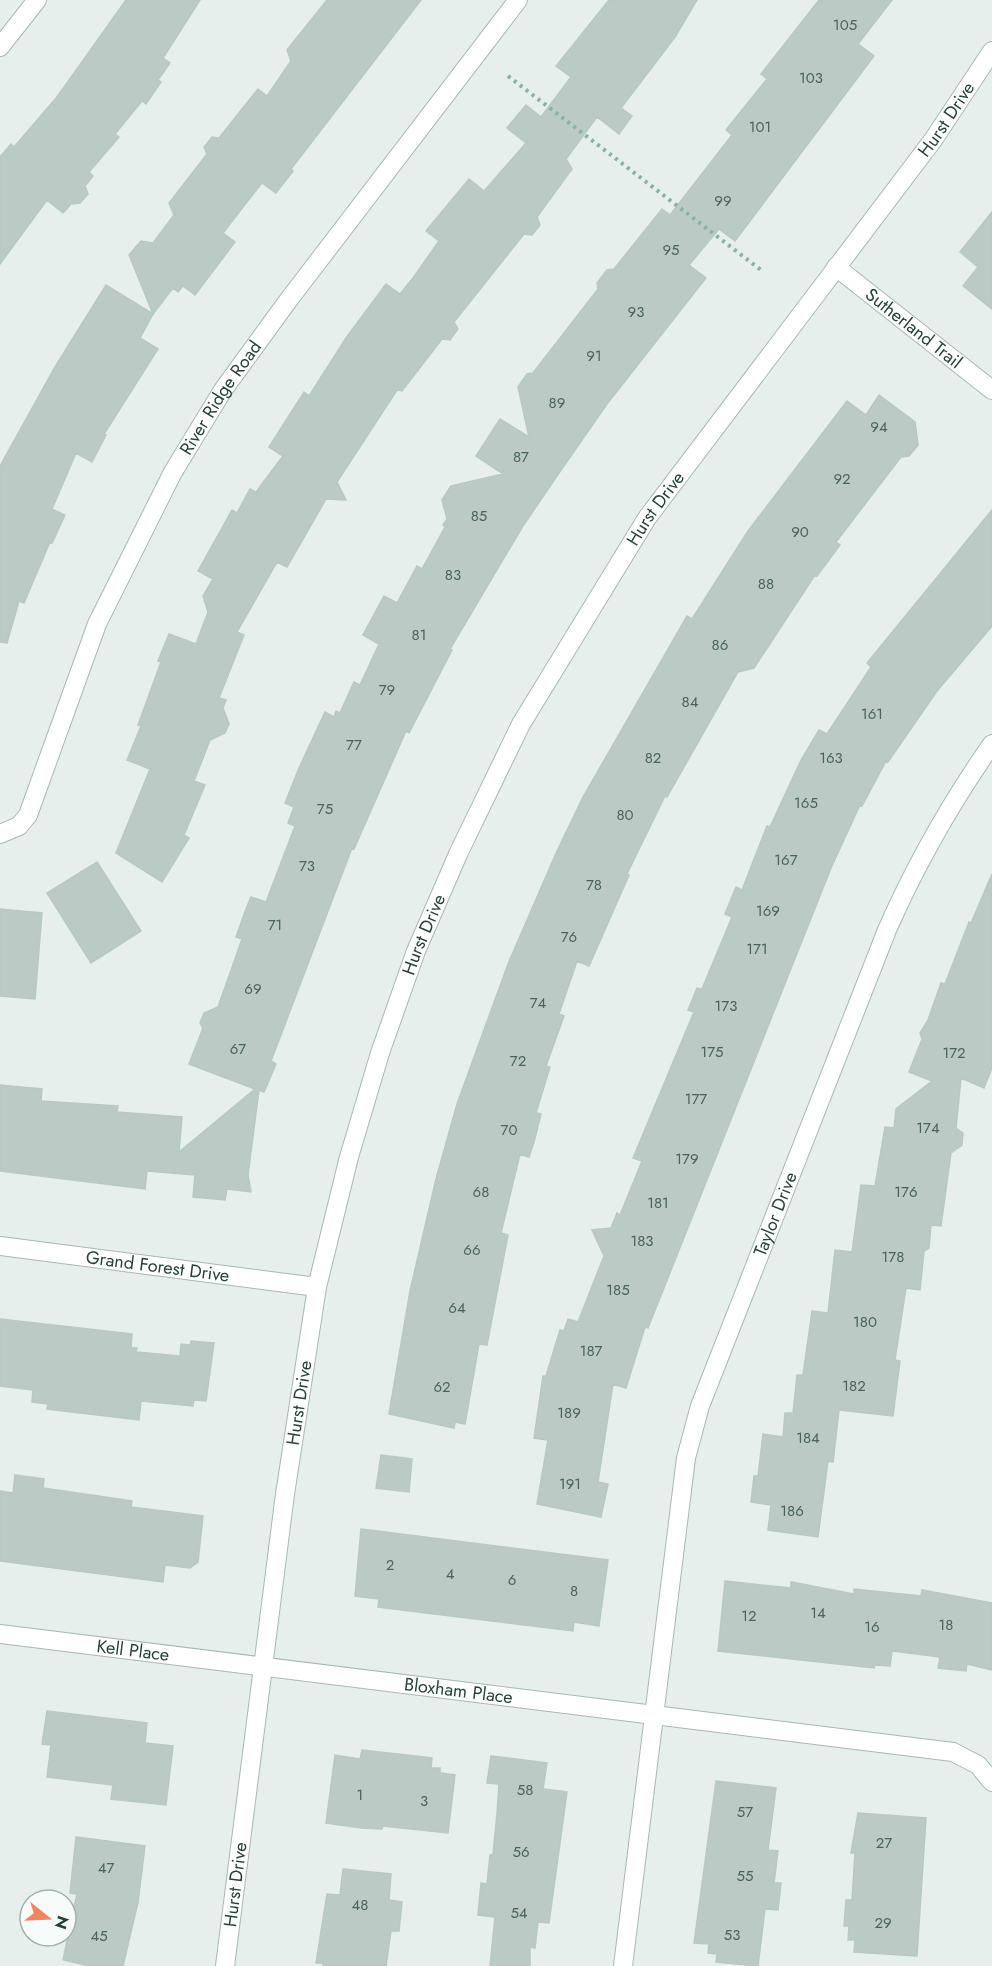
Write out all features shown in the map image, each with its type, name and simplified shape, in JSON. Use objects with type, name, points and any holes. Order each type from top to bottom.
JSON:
[{"type":"street","points":[[0,47],[37,0]]},
{"type":"street","name":"River Ridge Road","points":[[0,834],[19,826],[28,815],[97,624],[144,525],[223,390],[286,302],[518,0]]},
{"type":"street","name":"Hurst Drive","points":[[225,1966],[285,1494],[317,1287],[352,1147],[380,1053],[416,951],[459,852],[521,724],[647,518],[933,140],[992,51]]},
{"type":"street","name":"Sutherland Trail","points":[[836,267],[992,390]]},
{"type":"street","name":"Taylor Drive","points":[[654,1713],[686,1458],[700,1406],[887,930],[939,823],[992,744]]},
{"type":"street","name":"Grand Forest Drive","points":[[0,1246],[317,1287]]},
{"type":"street","name":"Kell Place","points":[[0,1634],[264,1668]]},
{"type":"street","name":"Bloxham Place","points":[[264,1668],[654,1713],[953,1752],[978,1765],[992,1782]]},
{"type":"street","points":[[623,1966],[654,1713]]},
{"type":"path","points":[[508,76],[761,270]]},
{"type":"building","points":[[126,0],[200,0],[163,58],[170,63],[158,80],[161,82],[146,104],[142,101],[115,134],[119,137],[89,172],[93,176],[85,186],[88,194],[80,203],[71,204],[63,213],[47,200],[0,264],[0,157],[11,144],[14,147],[57,97]]},
{"type":"building","points":[[327,0],[421,0],[291,169],[293,171],[276,193],[262,183],[223,233],[235,242],[195,295],[183,286],[178,292],[173,288],[153,314],[129,255],[141,241],[153,243],[174,215],[169,203],[207,154],[204,147],[212,137],[219,138],[258,89],[267,96],[291,61],[287,50]]},
{"type":"building","points":[[609,0],[697,0],[675,37],[621,108],[632,116],[619,134],[597,117],[566,159],[572,169],[537,217],[540,225],[532,235],[524,234],[454,322],[458,329],[450,340],[442,339],[402,391],[397,390],[337,482],[346,500],[326,499],[287,567],[277,562],[237,632],[244,635],[219,698],[226,700],[223,708],[229,724],[225,733],[210,740],[194,781],[205,785],[184,835],[189,838],[162,882],[116,853],[150,769],[127,760],[141,726],[138,725],[161,662],[158,661],[169,634],[196,644],[208,612],[203,596],[213,579],[198,571],[232,510],[237,513],[250,489],[256,492],[283,456],[269,447],[304,392],[309,396],[346,338],[386,284],[400,294],[413,278],[439,241],[426,231],[469,179],[484,191],[526,143],[507,128],[526,105],[541,117],[571,77],[556,66]]},
{"type":"building","points":[[819,0],[892,0],[858,44],[874,56],[735,241],[719,229],[689,265],[706,278],[607,404],[559,473],[523,526],[450,649],[452,650],[409,733],[406,731],[354,849],[352,848],[271,1061],[276,1064],[264,1092],[259,1090],[248,1175],[251,1192],[227,1189],[225,1200],[193,1197],[195,1175],[147,1171],[145,1189],[0,1171],[0,1085],[42,1089],[41,1101],[118,1106],[117,1112],[182,1117],[179,1152],[255,1089],[189,1064],[203,1028],[200,1023],[204,1013],[218,1007],[242,939],[236,937],[251,897],[266,902],[295,826],[288,823],[294,807],[285,803],[299,768],[325,712],[334,717],[336,711],[340,713],[354,682],[360,685],[379,644],[363,635],[384,596],[397,603],[417,566],[422,569],[445,527],[443,525],[447,519],[442,500],[451,486],[503,474],[476,456],[500,419],[529,437],[518,387],[527,374],[533,373],[598,289],[597,283],[607,270],[614,269],[662,209],[670,215],[732,135],[726,130],[767,79],[761,74]]},
{"type":"building","points":[[992,212],[992,309],[963,286],[978,267],[960,252]]},
{"type":"building","points":[[106,285],[153,314],[140,338],[158,349],[104,434],[106,435],[92,462],[76,453],[52,509],[65,515],[52,543],[50,542],[24,603],[19,601],[7,643],[0,642],[0,466],[55,367]]},
{"type":"building","points":[[879,395],[915,422],[918,445],[909,456],[901,457],[836,542],[840,545],[817,576],[815,575],[754,668],[738,672],[667,797],[665,796],[627,874],[629,875],[589,966],[577,961],[559,1014],[564,1016],[546,1066],[550,1067],[536,1113],[541,1114],[534,1142],[529,1157],[520,1154],[501,1233],[508,1235],[487,1345],[479,1344],[465,1424],[455,1422],[454,1428],[389,1414],[410,1291],[436,1179],[457,1104],[508,964],[557,851],[583,797],[687,616],[692,619],[748,531],[847,401],[866,415]]},
{"type":"building","points":[[992,510],[992,626],[937,691],[888,762],[886,761],[862,806],[860,805],[831,868],[648,1328],[645,1327],[626,1388],[613,1384],[598,1482],[608,1484],[601,1517],[537,1504],[548,1440],[534,1438],[543,1376],[546,1376],[560,1330],[564,1331],[568,1319],[578,1322],[604,1256],[592,1230],[611,1228],[617,1213],[620,1215],[642,1161],[633,1158],[694,1012],[688,1010],[697,988],[702,989],[732,917],[725,914],[736,887],[742,890],[767,826],[770,827],[801,760],[819,730],[827,734],[871,667],[867,663]]},
{"type":"building","points":[[97,862],[141,931],[91,963],[47,893]]},
{"type":"building","points":[[992,874],[992,1068],[984,1088],[961,1078],[956,1128],[963,1133],[962,1145],[951,1153],[941,1226],[931,1225],[929,1248],[924,1251],[920,1290],[906,1288],[895,1360],[900,1361],[893,1416],[839,1410],[833,1462],[828,1461],[818,1537],[768,1530],[771,1505],[751,1502],[754,1476],[758,1476],[763,1434],[783,1437],[785,1413],[793,1413],[797,1375],[803,1375],[812,1311],[828,1313],[835,1250],[852,1252],[861,1185],[875,1186],[885,1127],[894,1128],[896,1109],[932,1081],[909,1072],[922,1039],[920,1033],[928,1020],[941,983],[945,984],[969,922],[971,923]]},
{"type":"building","points":[[0,909],[42,913],[35,999],[0,996]]},
{"type":"building","points":[[0,1319],[132,1334],[131,1348],[137,1348],[136,1352],[180,1356],[181,1344],[190,1345],[191,1341],[214,1343],[206,1401],[194,1400],[193,1406],[141,1401],[139,1420],[47,1409],[48,1404],[32,1402],[33,1390],[0,1386]]},
{"type":"building","points":[[381,1455],[412,1459],[409,1492],[376,1488]]},
{"type":"building","points":[[15,1475],[44,1479],[43,1488],[132,1501],[131,1507],[203,1516],[198,1562],[190,1568],[165,1565],[163,1582],[0,1561],[0,1491],[13,1493]]},
{"type":"building","points":[[361,1529],[608,1560],[599,1626],[574,1622],[573,1631],[378,1607],[379,1599],[355,1596]]},
{"type":"building","points":[[725,1581],[791,1588],[791,1582],[854,1594],[854,1589],[921,1596],[922,1590],[992,1603],[992,1670],[967,1664],[966,1671],[938,1668],[940,1657],[892,1651],[890,1666],[875,1665],[874,1668],[718,1651]]},
{"type":"building","points":[[47,1711],[147,1723],[145,1743],[173,1746],[166,1805],[111,1799],[113,1785],[47,1777],[51,1745],[42,1744]]},
{"type":"building","points":[[362,1750],[432,1758],[431,1768],[440,1768],[440,1773],[455,1775],[448,1833],[383,1826],[382,1829],[362,1828],[326,1823],[335,1755],[360,1759]]},
{"type":"building","points":[[491,1756],[547,1763],[543,1789],[567,1792],[549,1923],[538,1922],[535,1948],[530,1947],[530,1966],[490,1966],[495,1917],[478,1915],[481,1883],[487,1884],[490,1855],[493,1855],[497,1813],[499,1784],[487,1783]]},
{"type":"building","points":[[716,1781],[776,1788],[768,1850],[778,1851],[774,1883],[781,1883],[778,1910],[765,1909],[758,1966],[716,1962],[717,1954],[708,1953],[709,1944],[694,1943]]},
{"type":"building","points":[[858,1813],[926,1818],[917,1956],[854,1952],[855,1940],[848,1940],[849,1926],[844,1926],[846,1900],[852,1900],[855,1853],[851,1853]]},
{"type":"building","points":[[76,1837],[145,1846],[138,1902],[123,1966],[90,1966],[63,1960],[66,1948],[78,1948],[78,1888],[71,1888]]},
{"type":"building","points":[[343,1869],[391,1874],[389,1900],[402,1902],[399,1931],[391,1931],[386,1966],[323,1966],[323,1963],[316,1963],[327,1894],[340,1895]]}]
